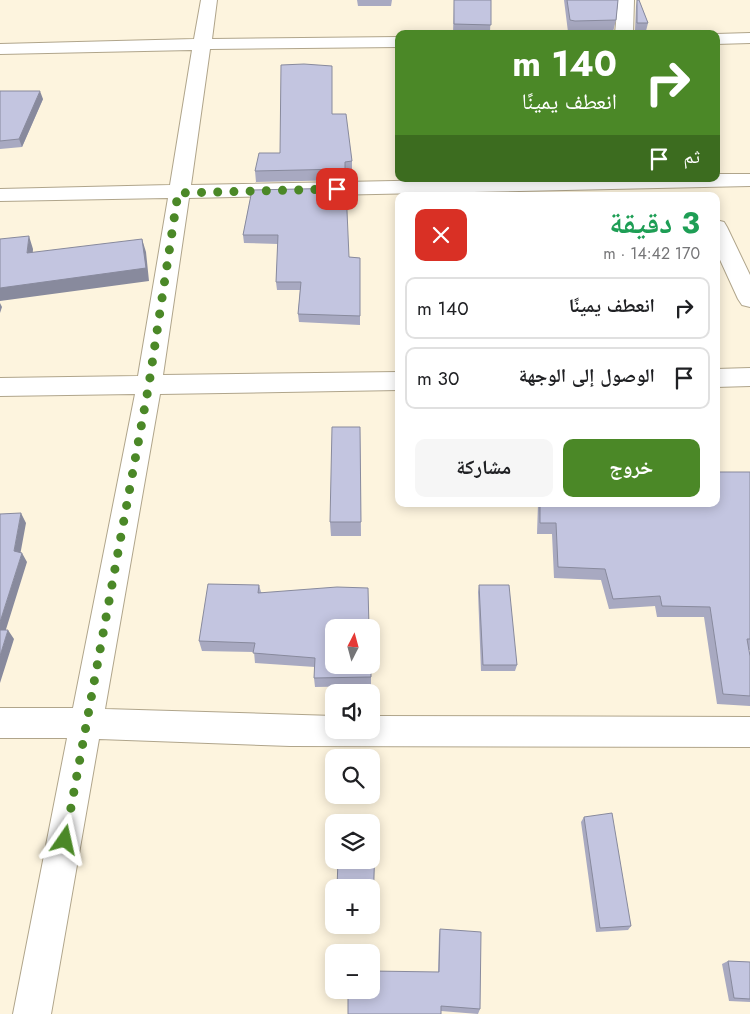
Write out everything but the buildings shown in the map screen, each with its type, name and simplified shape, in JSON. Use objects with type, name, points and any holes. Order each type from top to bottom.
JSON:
[{"type":"street","points":[[32,1014],[149,384],[209,0]]},
{"type":"street","points":[[624,30],[626,0]]},
{"type":"street","points":[[720,39],[750,38]]},
{"type":"street","points":[[0,49],[395,42]]},
{"type":"street","points":[[0,196],[696,186],[750,180]]},
{"type":"street","points":[[720,236],[750,299]]},
{"type":"street","points":[[720,378],[750,377]]},
{"type":"street","points":[[0,387],[395,381]]},
{"type":"street","points":[[0,723],[290,731],[750,732]]},
{"type":"route","points":[[65,840],[149,384],[178,193],[337,189]]}]
